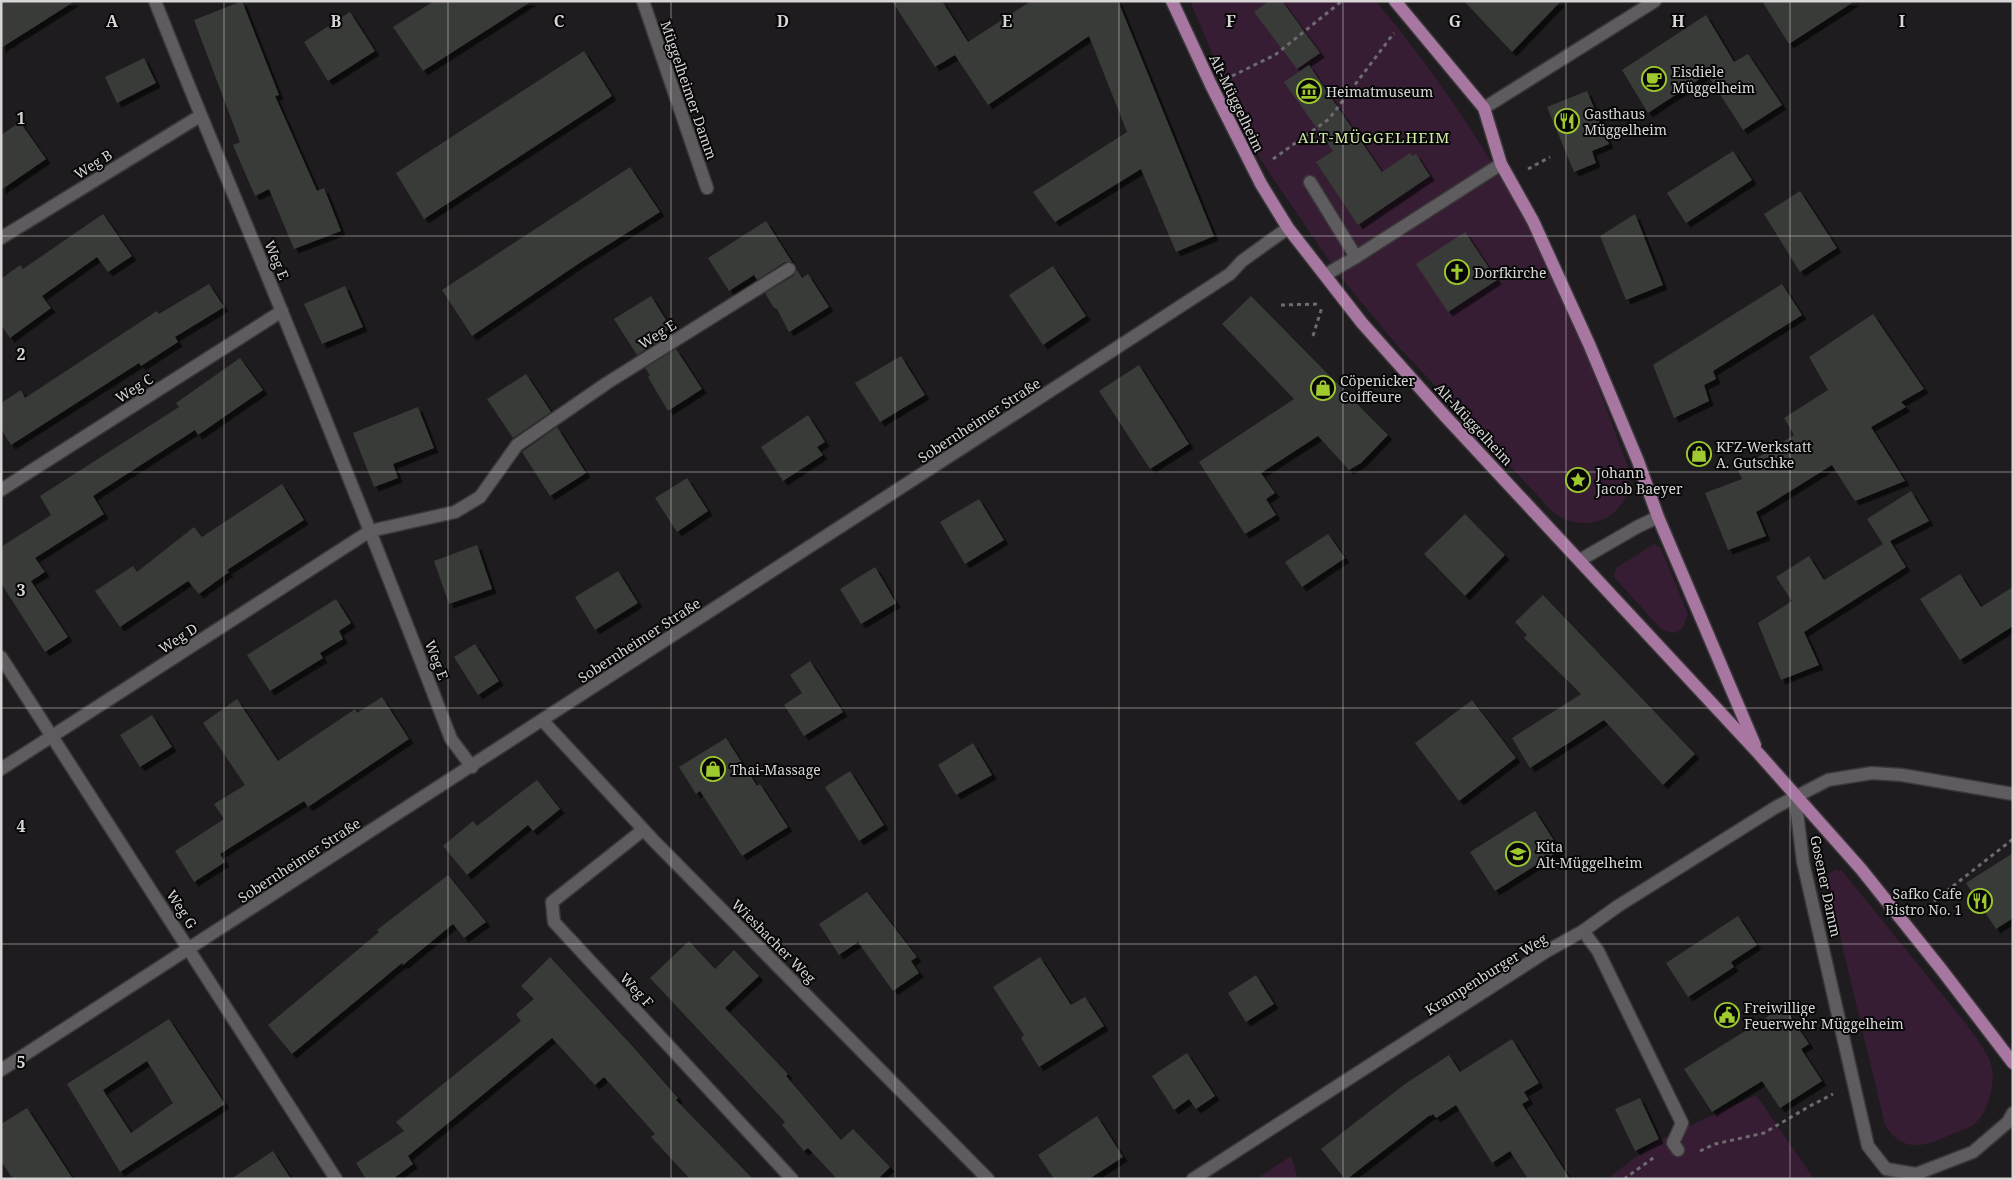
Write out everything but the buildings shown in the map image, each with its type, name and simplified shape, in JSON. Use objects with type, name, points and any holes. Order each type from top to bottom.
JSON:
[{"type":"main road","name":"Alt-Müggelheim","points":[[1172,1],[1211,86],[1253,168],[1288,228],[1362,323],[1444,415],[1759,754],[1795,796]]},
{"type":"main road","name":"Alt-Müggelheim","points":[[1395,1],[1484,108],[1501,164],[1533,221],[1565,290],[1638,461],[1658,517],[1759,754]]},
{"type":"main road","name":"Gosener Damm","points":[[1795,796],[1867,876],[2013,1063]]},
{"type":"street","name":"Weg E","points":[[155,1],[200,116],[282,311],[451,739],[472,767]]},
{"type":"street","name":"Müggelheimer Damm","points":[[643,1],[707,188]]},
{"type":"street","points":[[1484,108],[1655,1]]},
{"type":"street","name":"Weg B","points":[[1,238],[200,116]]},
{"type":"street","points":[[1326,275],[1501,164]]},
{"type":"street","points":[[1310,182],[1356,257]]},
{"type":"street","name":"Sobernheimer Straße","points":[[1,1070],[472,767],[1230,274],[1242,261],[1288,228]]},
{"type":"street","name":"Weg E","points":[[370,532],[455,512],[480,498],[518,445],[607,383],[789,269]]},
{"type":"street","name":"Weg C","points":[[1,490],[282,311]]},
{"type":"street","points":[[1580,560],[1658,517]]},
{"type":"street","name":"Weg D","points":[[1,769],[370,532]]},
{"type":"street","name":"Weg G","points":[[1,657],[336,1179]]},
{"type":"street","name":"Wiesbacher Weg","points":[[543,721],[643,830],[988,1179]]},
{"type":"street","name":"Krampenburger Weg","points":[[1193,1179],[1539,957],[1583,931],[1618,906],[1795,796],[1828,780],[1872,773],[1902,775],[2013,794]]},
{"type":"street","name":"Gosener Damm","points":[[1795,796],[1803,862],[1868,1146],[1886,1169],[1916,1174],[1973,1152],[2008,1122],[2013,1114]]},
{"type":"street","name":"Weg F","points":[[643,830],[552,902],[554,922],[792,1179]]},
{"type":"street","points":[[1583,931],[1598,951],[1682,1123],[1672,1147]]},
{"type":"path","points":[[1211,86],[1275,55],[1342,1]]},
{"type":"path","points":[[1253,168],[1275,158],[1330,119],[1408,15]]},
{"type":"path","points":[[1281,304],[1323,304],[1313,336]]},
{"type":"path","points":[[1934,902],[2013,838]]},
{"type":"path","points":[[1698,1151],[1715,1144],[1764,1133],[1833,1094]]},
{"type":"path","points":[[1624,1179],[1672,1147]]},
{"type":"shaded area","points":[[1190,1],[1376,1],[1404,35],[1456,107],[1503,181],[1545,259],[1589,362],[1629,469],[1626,496],[1618,509],[1601,520],[1581,523],[1562,518],[1553,512],[1395,343],[1339,275],[1260,159],[1241,122]]},
{"type":"shaded area","points":[[1654,544],[1661,548],[1688,615],[1682,629],[1675,633],[1662,630],[1614,577],[1616,568]]},
{"type":"shaded area","points":[[1835,870],[1842,871],[1967,1025],[1988,1057],[1993,1075],[1989,1099],[1983,1114],[1969,1128],[1933,1142],[1916,1145],[1900,1141],[1885,1125],[1827,881],[1829,874]]},
{"type":"shaded area","points":[[1756,1095],[1814,1179],[1607,1179],[1657,1141]]},
{"type":"shaded area","points":[[1291,1156],[1298,1179],[1256,1179]]},
{"type":"place","name":"Eisdiele Müggelheim","points":[[1654,79]]},
{"type":"place","name":"Heimatmuseum","points":[[1309,91]]},
{"type":"place","name":"Gasthaus Müggelheim","points":[[1567,121]]},
{"type":"place","name":"Dorfkirche","points":[[1457,272]]},
{"type":"place","name":"Cöpenicker Coiffeure","points":[[1323,388]]},
{"type":"place","name":"KFZ-Werkstatt A. Gutschke","points":[[1699,454]]},
{"type":"place","name":"Johann Jacob Baeyer","points":[[1578,480]]},
{"type":"place","name":"Thai-Massage","points":[[713,769]]},
{"type":"place","name":"Kita Alt-Müggelheim","points":[[1518,854]]},
{"type":"place","name":"Safko Cafe Bistro No. 1","points":[[1980,901]]},
{"type":"place","name":"Freiwillige Feuerwehr Müggelheim","points":[[1727,1015]]},
{"type":"district","name":"ALT-MÜGGELHEIM","points":[[1374,137]]}]
